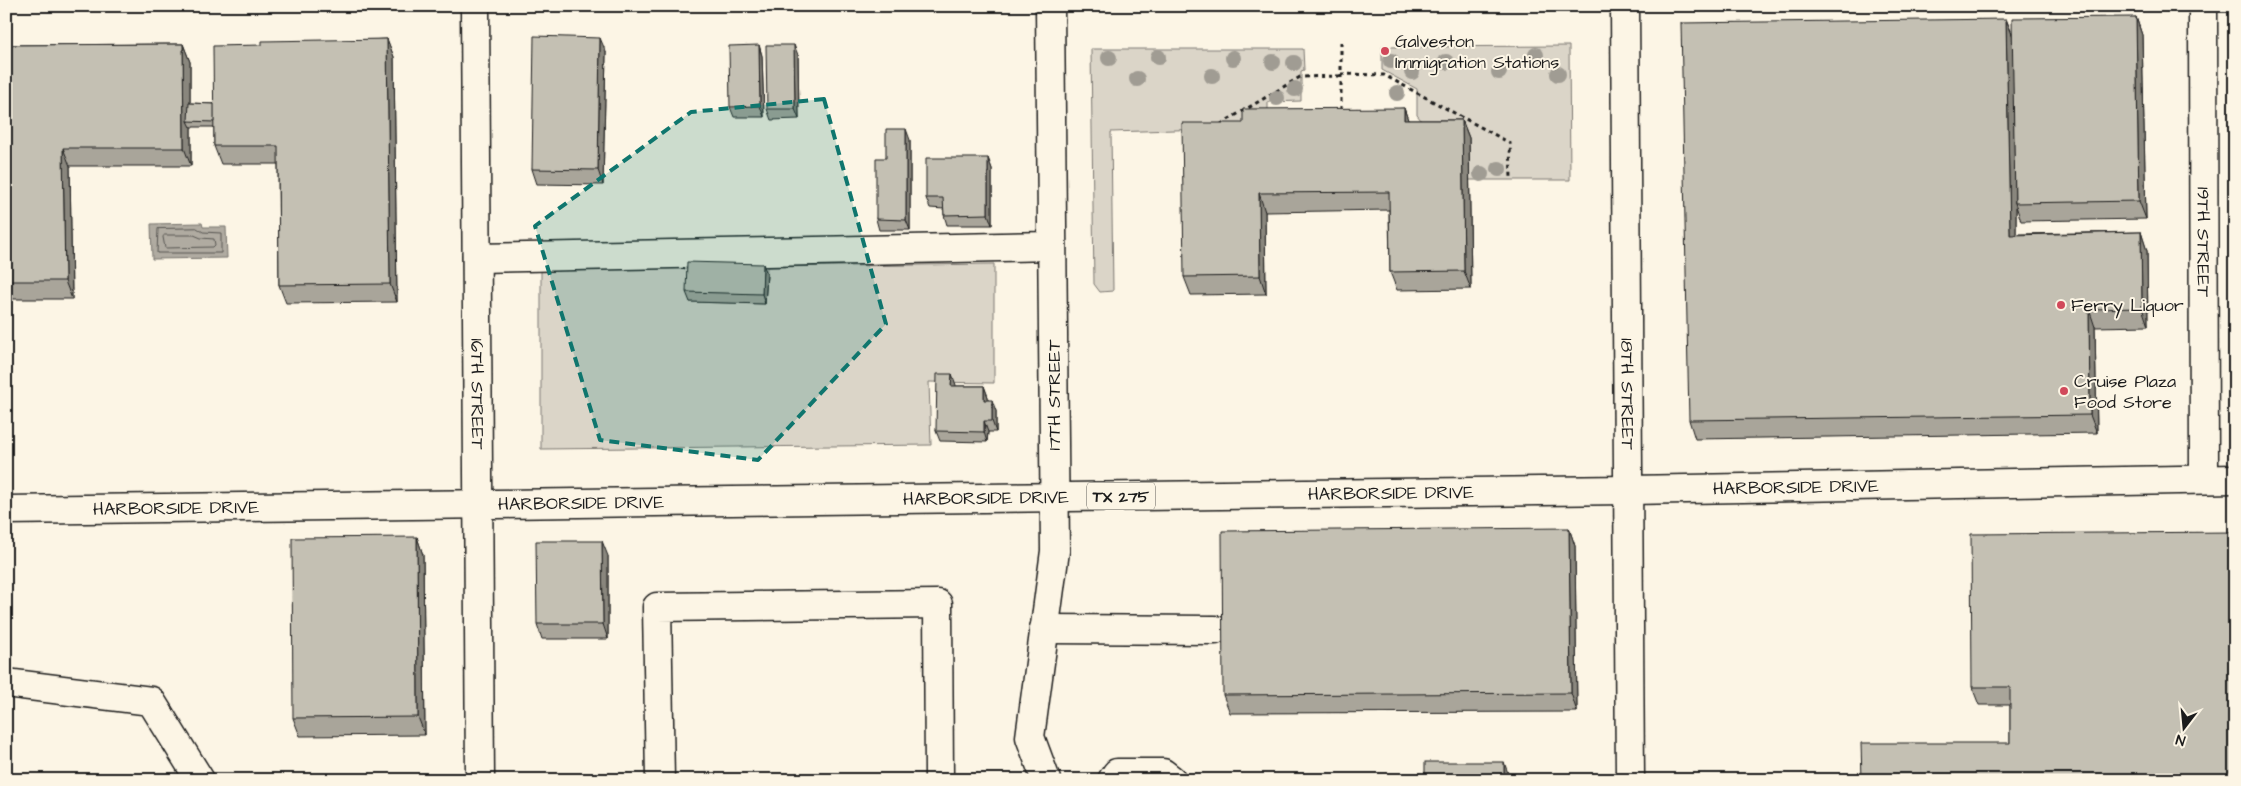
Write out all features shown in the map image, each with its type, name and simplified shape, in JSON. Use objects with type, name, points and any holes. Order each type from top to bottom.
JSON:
[{"type":"street","name":"16TH STREET","points":[[475,6],[480,780]]},
{"type":"street","name":"17TH STREET","points":[[1046,780],[1030,737],[1055,551],[1050,6]]},
{"type":"street","name":"18TH STREET","points":[[1625,6],[1630,780]]},
{"type":"street","name":"19TH STREET","points":[[2203,6],[2204,480]]},
{"type":"street","points":[[477,258],[1052,246]]},
{"type":"street","name":"HARBORSIDE DRIVE","points":[[6,510],[1629,490],[2235,479]]},
{"type":"street","points":[[660,780],[657,607],[938,604],[939,780]]},
{"type":"street","points":[[1044,629],[1215,630]]},
{"type":"street","points":[[6,683],[151,700],[200,780]]},
{"type":"street","points":[[1112,780],[1117,773],[1163,773],[1172,780]]},
{"type":"path","points":[[1341,41],[1341,112]]},
{"type":"path","points":[[1220,125],[1300,77],[1384,75],[1510,143],[1511,179]]},
{"type":"highlighted area","points":[[824,99],[886,324],[758,460],[600,440],[535,226],[691,112]]},
{"type":"shaded area","points":[[1569,46],[1570,180],[1469,180],[1417,115],[1417,89],[1382,70],[1382,47]]},
{"type":"shaded area","points":[[1091,49],[1303,49],[1304,70],[1301,71],[1301,101],[1268,102],[1268,127],[1111,132],[1113,291],[1100,292],[1094,284]]},
{"type":"shaded area","points":[[994,264],[994,383],[929,382],[931,445],[541,449],[541,269],[691,268],[690,302],[765,304],[767,267]]},
{"type":"water","points":[[202,223],[203,227],[226,227],[227,258],[152,259],[151,224]]},
{"type":"building","points":[[2136,17],[2139,201],[2015,203],[2012,18]]},
{"type":"building","points":[[2006,19],[2010,235],[2141,232],[2142,308],[2089,309],[2090,415],[1689,420],[1681,23]]},
{"type":"building","points":[[534,36],[600,38],[598,170],[532,169]]},
{"type":"building","points":[[387,39],[390,284],[279,285],[278,146],[214,146],[213,46],[262,45],[262,41]]},
{"type":"building","points":[[183,44],[184,148],[63,148],[65,281],[6,281],[6,45]]},
{"type":"building","points":[[759,45],[760,106],[730,107],[729,46]]},
{"type":"building","points":[[766,45],[794,45],[795,109],[767,109]]},
{"type":"building","points":[[189,103],[214,104],[214,122],[188,121]]},
{"type":"building","points":[[1404,108],[1404,120],[1462,120],[1464,271],[1390,272],[1389,192],[1259,193],[1260,276],[1184,277],[1182,123],[1243,123],[1243,109]]},
{"type":"building","points":[[886,129],[906,129],[906,220],[876,219],[876,158],[886,158]]},
{"type":"building","points":[[926,158],[988,158],[988,214],[944,215],[943,198],[926,198]]},
{"type":"building","points":[[687,262],[763,264],[762,294],[686,292]]},
{"type":"building","points":[[937,374],[952,374],[951,386],[984,386],[984,400],[992,400],[992,421],[984,421],[984,432],[936,431]]},
{"type":"building","points":[[1569,528],[1571,693],[1223,695],[1222,531]]},
{"type":"building","points":[[2235,532],[2235,780],[1862,780],[1861,743],[2010,743],[2010,687],[1972,687],[1971,534]]},
{"type":"building","points":[[417,537],[418,717],[293,718],[292,538]]},
{"type":"building","points":[[536,541],[602,541],[603,624],[537,624]]},
{"type":"building","points":[[1425,762],[1504,762],[1504,780],[1425,780]]},
{"type":"place","name":"Galveston Immigration Stations","points":[[1385,51]]},
{"type":"place","name":"Ferry Liquor","points":[[2061,305]]},
{"type":"place","name":"Cruise Plaza Food Store","points":[[2064,391]]}]
